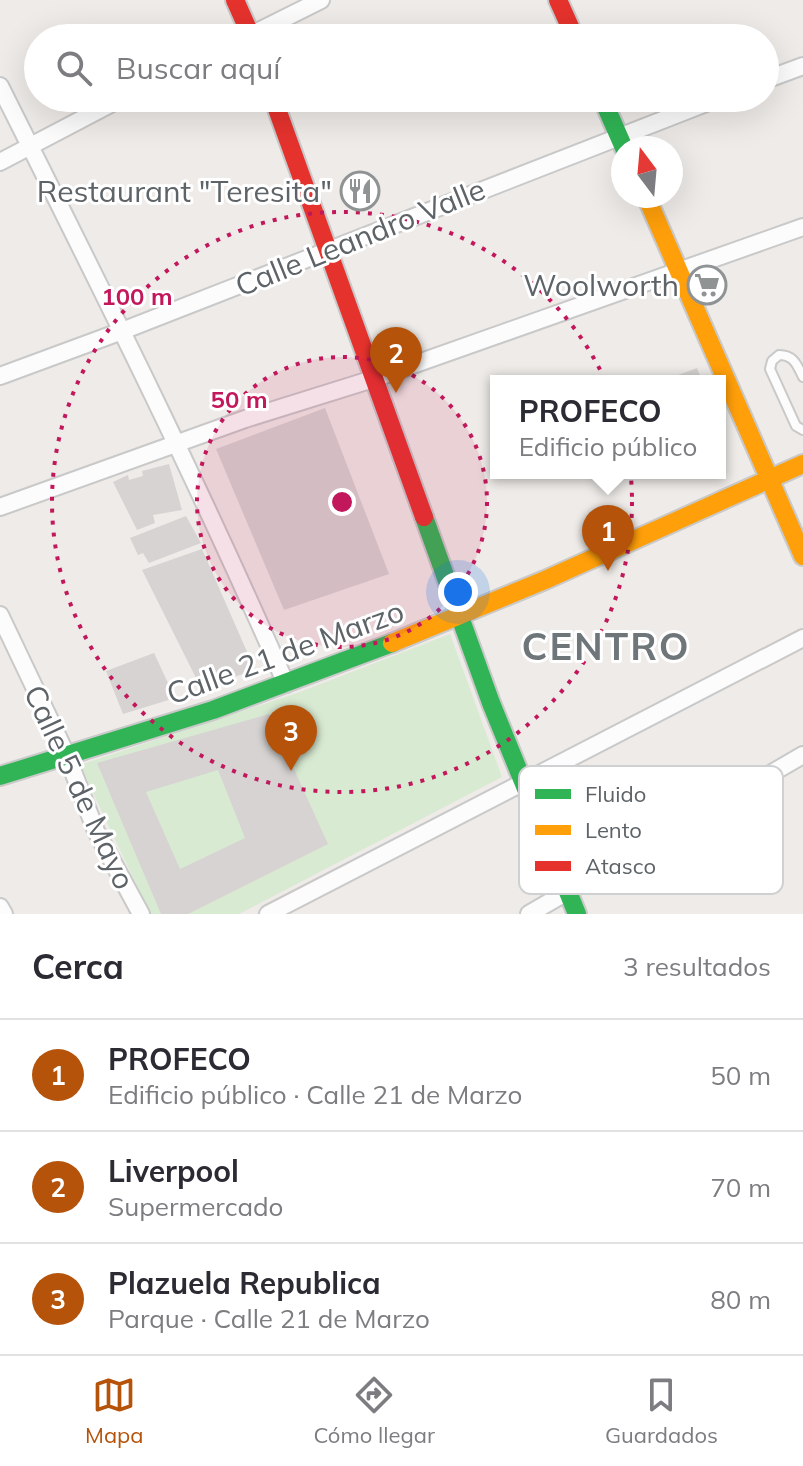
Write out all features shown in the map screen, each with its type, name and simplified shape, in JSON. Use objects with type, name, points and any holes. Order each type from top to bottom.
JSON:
[{"type":"street","points":[[235,0],[244,24]]},
{"type":"street","points":[[274,24],[321,0]]},
{"type":"street","points":[[558,0],[569,24]]},
{"type":"street","points":[[779,75],[803,66]]},
{"type":"street","points":[[0,86],[177,445],[286,684]]},
{"type":"street","points":[[0,162],[96,112]]},
{"type":"street","points":[[278,112],[459,616],[519,771]]},
{"type":"street","points":[[608,112],[619,136]]},
{"type":"street","name":"Calle Leandro Valle","points":[[635,136],[688,112]]},
{"type":"street","name":"Calle Leandro Valle","points":[[0,376],[611,146]]},
{"type":"street","points":[[651,208],[724,375]]},
{"type":"street","points":[[0,507],[245,419],[373,379],[803,227]]},
{"type":"street","points":[[726,378],[803,556]]},
{"type":"street","name":"Calle 21 de Marzo","points":[[0,776],[162,728],[286,684],[459,616],[803,464]]},
{"type":"street","name":"Calle 5 de Mayo","points":[[0,615],[67,756],[96,831],[141,914]]},
{"type":"street","points":[[558,766],[803,638]]},
{"type":"street","points":[[783,766],[803,755]]},
{"type":"street","points":[[268,914],[519,787]]},
{"type":"street","points":[[529,914],[562,894]]},
{"type":"street","points":[[570,894],[577,914]]},
{"type":"street","points":[[0,907],[4,914]]},
{"type":"lane","points":[[803,377],[795,360],[788,355],[779,355],[772,361],[770,369],[796,426],[803,430]]},
{"type":"green space","points":[[450,634],[502,777],[239,914],[150,914],[80,765],[300,692]]},
{"type":"building","points":[[697,368],[700,375],[678,375]]},
{"type":"building","points":[[325,408],[389,574],[284,610],[216,449]]},
{"type":"building","points":[[169,464],[182,510],[153,515],[155,523],[137,530],[113,482],[128,475],[129,480],[143,476],[142,471]]},
{"type":"building","points":[[186,516],[201,543],[149,563],[143,553],[138,555],[130,538]]},
{"type":"building","points":[[202,549],[255,670],[201,688],[142,570]]},
{"type":"building","points":[[154,653],[175,698],[123,714],[106,671]]},
{"type":"building","points":[[269,714],[328,844],[188,914],[161,914],[97,763]],"holes":[[[218,770],[245,838],[180,869],[146,792]]]},
{"type":"traffic: fast","points":[[608,112],[619,136]]},
{"type":"traffic: fast","points":[[424,517],[519,772]]},
{"type":"traffic: fast","points":[[0,776],[213,710],[392,643]]},
{"type":"traffic: fast","points":[[569,894],[577,914]]},
{"type":"traffic: slow","points":[[651,208],[724,375]]},
{"type":"traffic: slow","points":[[726,379],[803,556]]},
{"type":"traffic: slow","points":[[392,643],[545,580],[803,464]]},
{"type":"traffic: jam","points":[[235,0],[246,24]]},
{"type":"traffic: jam","points":[[558,0],[569,24]]},
{"type":"traffic: jam","points":[[278,112],[424,517]]},
{"type":"place","name":"Restaurant \"Teresita\"","points":[[360,191]]},
{"type":"place","name":"Woolworth","points":[[707,285]]},
{"type":"place","name":"Liverpool","points":[[396,393]]},
{"type":"place","name":"PROFECO","points":[[608,571]]},
{"type":"place","name":"Plazuela Republica","points":[[291,771]]},
{"type":"district","name":"CENTRO","points":[[606,646]]}]
